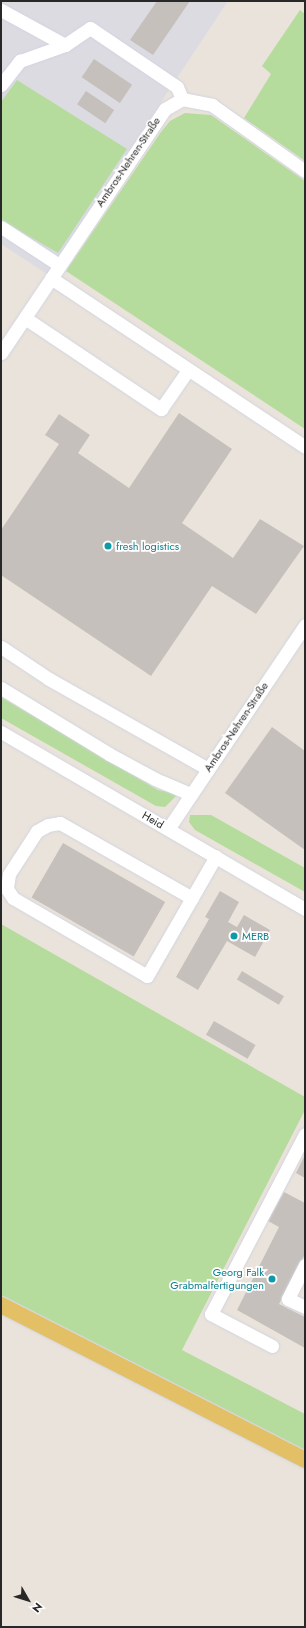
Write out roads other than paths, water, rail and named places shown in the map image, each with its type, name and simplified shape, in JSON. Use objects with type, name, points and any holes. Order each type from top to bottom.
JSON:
[{"type":"main road","points":[[1,1305],[305,1460]]},
{"type":"street","points":[[1,10],[65,45]]},
{"type":"street","points":[[1,85],[20,60],[65,45],[90,28],[177,87],[182,99],[212,105],[305,170]]},
{"type":"street","name":"Ambros-Nehren-Straße","points":[[1,353],[165,109],[182,99]]},
{"type":"street","points":[[1,227],[59,265]]},
{"type":"street","points":[[51,278],[305,447]]},
{"type":"street","points":[[25,318],[161,409],[188,370]]},
{"type":"street","name":"Ambros-Nehren-Straße","points":[[168,828],[305,625]]},
{"type":"street","points":[[1,647],[49,679],[208,769]]},
{"type":"street","points":[[1,688],[109,754],[155,779],[191,794]]},
{"type":"street","name":"Heid","points":[[1,732],[305,909]]},
{"type":"street","points":[[192,898],[60,823],[48,825],[37,831],[9,874],[7,889],[13,898],[147,976],[192,898],[216,856]]},
{"type":"street","points":[[272,1346],[211,1314],[305,1134]]},
{"type":"street","points":[[305,1265],[288,1299],[305,1307]]},
{"type":"place","name":"fresh logistics","points":[[108,546]]},
{"type":"place","name":"MERB","points":[[234,936]]},
{"type":"place","name":"Georg Falk Grabmalfertigungen","points":[[272,1279]]}]
